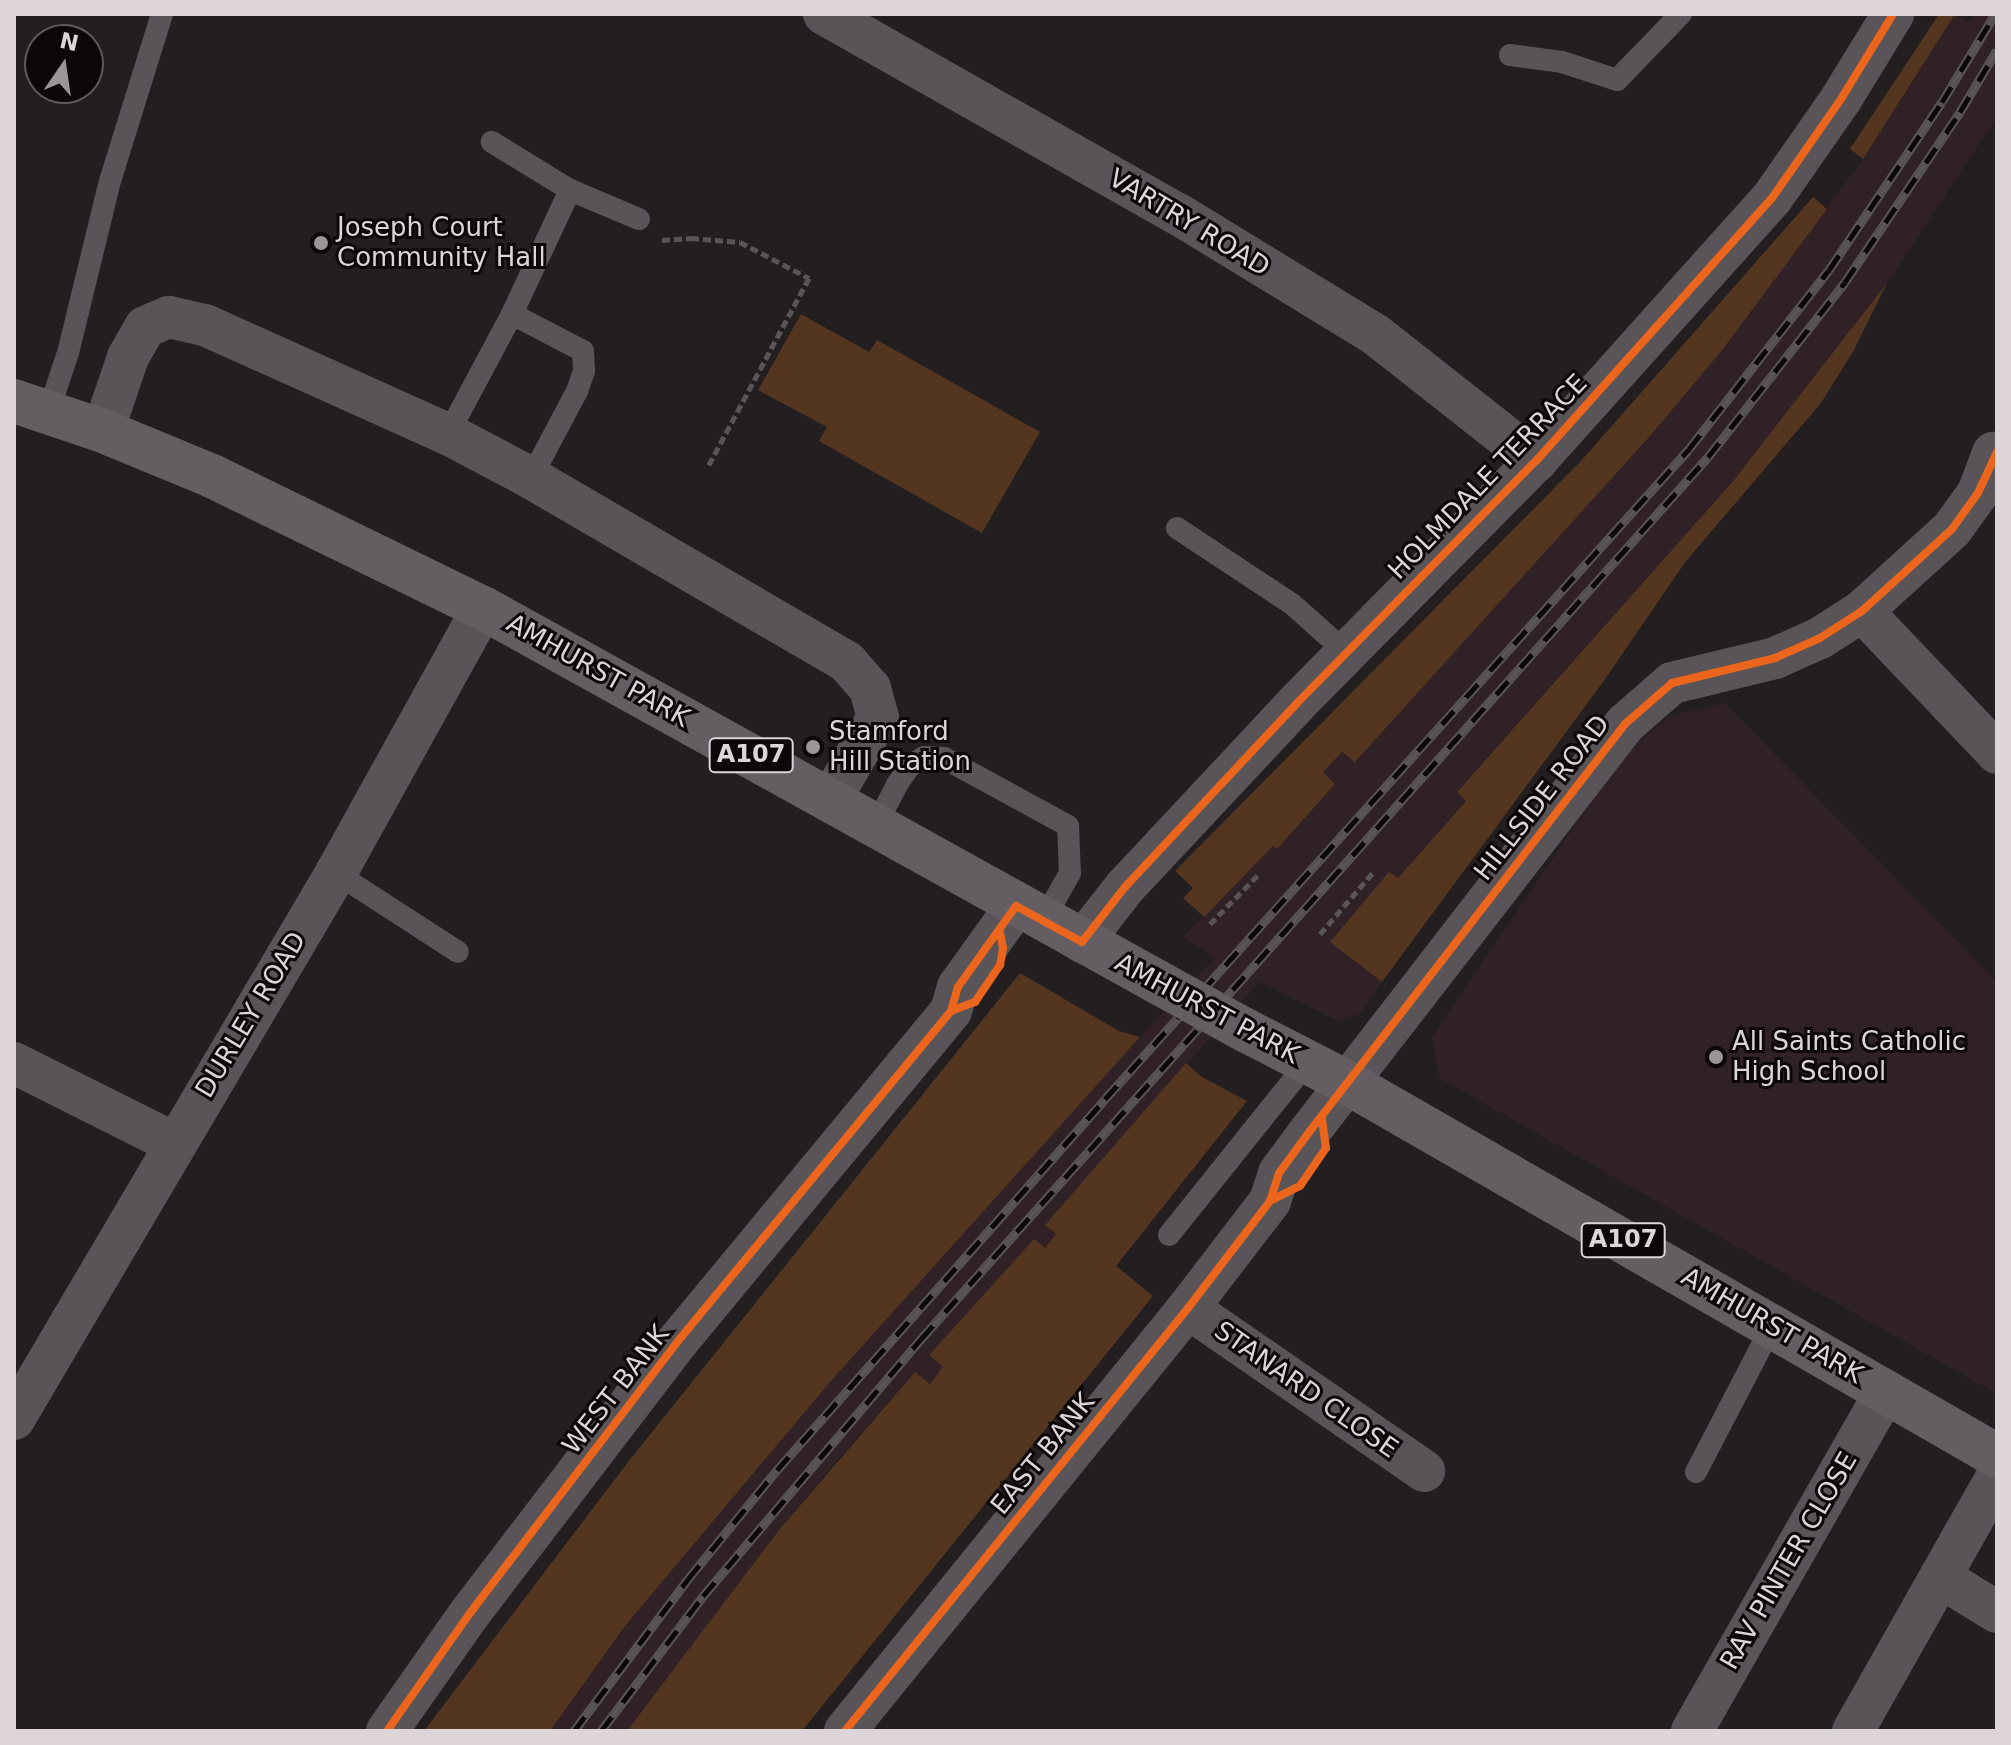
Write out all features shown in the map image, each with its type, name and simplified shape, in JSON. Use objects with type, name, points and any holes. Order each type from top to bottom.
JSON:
[{"type":"main road","name":"AMHURST PARK","points":[[31,407],[103,431],[212,476],[483,608],[831,799],[1030,914],[1346,1082],[1997,1456]]},
{"type":"street","name":"VARTRY ROAD","points":[[824,14],[1178,214],[1376,335],[1536,461]]},
{"type":"street","name":"HOLMDALE TERRACE","points":[[1082,942],[1125,887],[1347,653],[1536,461],[1772,198],[1841,99],[1893,14]]},
{"type":"street","points":[[103,431],[128,357],[145,327],[169,317],[205,325],[448,434],[531,478],[847,662],[870,688],[878,717],[831,799]]},
{"type":"street","name":"HILLSIDE ROAD","points":[[1346,1082],[1625,724],[1672,683],[1775,658],[1820,638],[1862,611],[1987,496],[1995,449]]},
{"type":"street","name":"DURLEY ROAD","points":[[14,1419],[336,873],[483,608]]},
{"type":"street","points":[[1862,611],[1997,753]]},
{"type":"street","name":"WEST BANK","points":[[387,1731],[470,1613],[678,1341],[951,1011],[958,987],[1030,914]]},
{"type":"street","points":[[14,1063],[174,1143]]},
{"type":"street","name":"EAST BANK","points":[[845,1731],[1188,1308],[1270,1201],[1279,1173],[1346,1082]]},
{"type":"street","name":"STANARD CLOSE","points":[[1188,1308],[1424,1471]]},
{"type":"street","name":"RAV PINTER CLOSE","points":[[1692,1731],[1886,1391]]},
{"type":"street","points":[[1853,1731],[1997,1476]]},
{"type":"street","points":[[1940,1577],[1997,1612]]},
{"type":"lane","points":[[31,407],[68,353],[110,181],[162,14]]},
{"type":"lane","points":[[1510,55],[1562,62],[1617,80],[1681,14]]},
{"type":"lane","points":[[492,142],[570,190],[639,219]]},
{"type":"lane","points":[[448,434],[512,314],[570,190]]},
{"type":"lane","points":[[512,314],[583,351],[584,371],[577,391],[531,478]]},
{"type":"lane","points":[[1177,528],[1292,604],[1347,653]]},
{"type":"lane","points":[[876,825],[909,767],[924,757],[944,758],[1068,826],[1070,873],[1030,914]]},
{"type":"lane","points":[[336,873],[458,952]]},
{"type":"lane","points":[[1169,1235],[1307,1063]]},
{"type":"lane","points":[[1696,1472],[1772,1326]]},
{"type":"path","points":[[639,219],[640,236],[649,242],[691,238],[740,242],[809,278],[708,466]]},
{"type":"path","points":[[1320,934],[1375,870]]},
{"type":"path","points":[[1210,924],[1260,873]]},
{"type":"shaded area","points":[[1939,14],[1955,14],[1863,159],[1850,149]]},
{"type":"shaded area","points":[[1955,14],[1969,22],[1974,14],[1997,14],[1997,117],[1887,283],[1798,401],[1734,480],[1457,791],[1466,800],[1397,879],[1390,872],[1349,957],[1382,982],[1360,1014],[1338,1021],[1259,982],[1046,1225],[1056,1234],[1045,1248],[1034,1239],[929,1355],[944,1367],[929,1384],[914,1373],[840,1457],[779,1530],[627,1731],[550,1731],[625,1626],[830,1382],[1095,1085],[1215,957],[1183,937],[1273,846],[1277,848],[1335,784],[1323,772],[1342,752],[1355,762],[1651,435],[1723,349],[1863,159]]},
{"type":"shaded area","points":[[1813,197],[1827,209],[1723,349],[1651,435],[1355,762],[1342,752],[1323,772],[1335,784],[1277,849],[1273,846],[1204,917],[1183,898],[1193,888],[1175,871],[1581,461]]},
{"type":"shaded area","points":[[1887,283],[1854,350],[1821,403],[1686,561],[1603,682],[1382,982],[1330,942],[1389,872],[1398,878],[1466,801],[1457,792],[1734,480]]},
{"type":"shaded area","points":[[801,314],[869,352],[877,340],[1040,432],[982,533],[819,441],[827,427],[758,390]]},
{"type":"shaded area","name":"All Saints Catholic High School","points":[[1725,703],[1997,982],[1997,1394],[1439,1078],[1432,1037],[1629,746],[1671,715]]},
{"type":"shaded area","points":[[1020,973],[1119,1031],[1140,1037],[830,1382],[625,1626],[550,1731],[424,1731],[628,1462]]},
{"type":"shaded area","points":[[1186,1063],[1202,1077],[1247,1101],[1116,1266],[1153,1296],[802,1731],[627,1731],[779,1530],[915,1372],[930,1384],[943,1367],[929,1355],[1034,1239],[1045,1248],[1056,1234],[1045,1225]]},
{"type":"railway","points":[[574,1731],[688,1579],[777,1470],[1105,1099],[1689,449],[1829,270],[1942,102],[1995,14]]},
{"type":"railway","points":[[601,1731],[703,1596],[921,1339],[1708,457],[1845,282],[1960,112],[1997,50]]},
{"type":"cycle path","points":[[387,1731],[470,1613],[678,1341],[951,1011],[958,987],[1016,906],[1082,942],[1125,887],[1296,704],[1536,461],[1772,198],[1841,99],[1893,14]]},
{"type":"cycle path","points":[[845,1731],[1188,1308],[1270,1201],[1279,1173],[1310,1131],[1625,724],[1672,683],[1775,658],[1820,638],[1862,611],[1952,529],[1978,493],[1997,452]]},
{"type":"cycle path","points":[[951,1011],[975,1002],[1000,965],[1003,948],[1000,933]]},
{"type":"cycle path","points":[[1270,1201],[1300,1186],[1326,1148],[1322,1118]]},
{"type":"place","name":"Joseph Court Community Hall","points":[[321,243]]},
{"type":"place","name":"Stamford Hill Station","points":[[813,747]]},
{"type":"place","name":"All Saints Catholic High School","points":[[1716,1057]]}]
